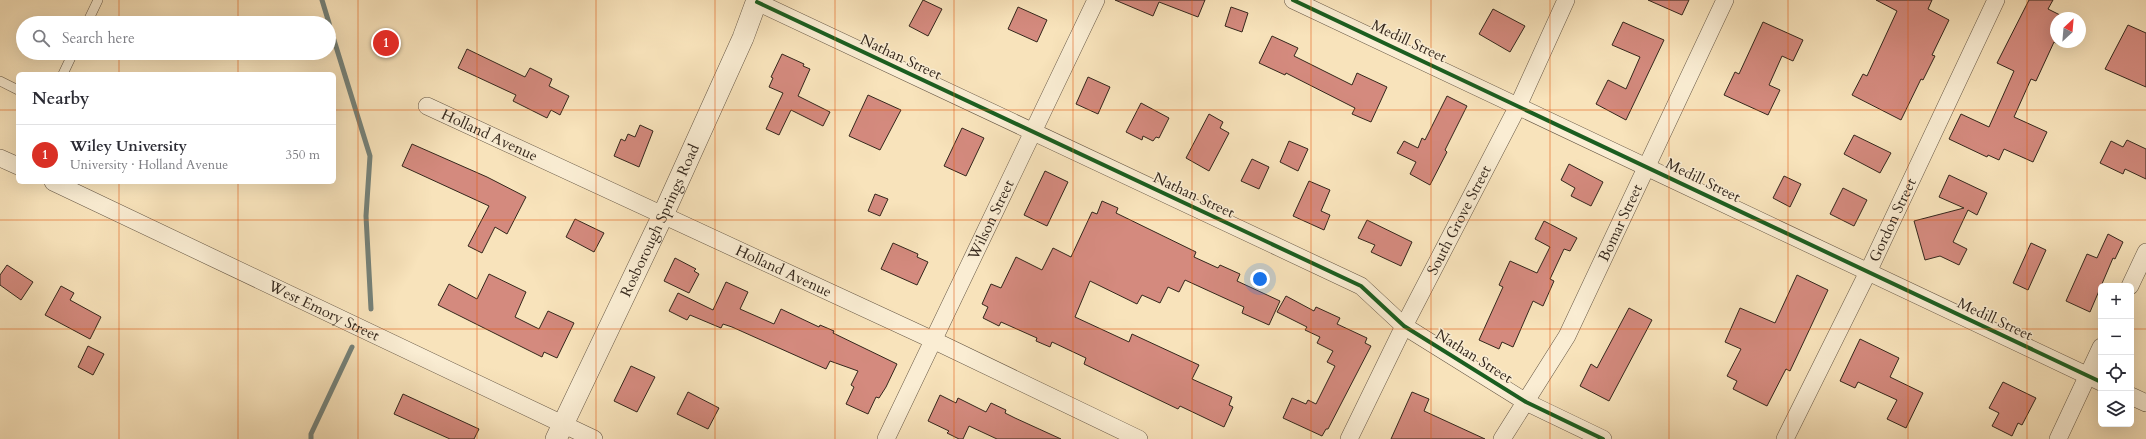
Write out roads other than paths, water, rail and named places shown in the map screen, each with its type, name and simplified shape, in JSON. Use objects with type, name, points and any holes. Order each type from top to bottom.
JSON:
[{"type":"street","name":"Wilson Street","points":[[886,439],[1031,132],[1096,0]]},
{"type":"street","name":"Medill Street","points":[[1293,0],[2094,378]]},
{"type":"street","name":"South Grove Street","points":[[1349,439],[1404,326],[1518,106],[1566,0]]},
{"type":"street","name":"Bomar Street","points":[[1502,439],[1566,336],[1725,0]]},
{"type":"street","name":"Gordon Street","points":[[1785,439],[1868,272],[1996,0]]},
{"type":"street","name":"Nathan Street","points":[[757,1],[1031,132],[1361,286],[1404,326],[1526,402],[1602,439]]},
{"type":"street","name":"Rosborough Springs Road","points":[[559,432],[663,215],[743,38],[757,1]]},
{"type":"street","name":"Holland Avenue","points":[[427,106],[933,340],[1140,439]]},
{"type":"street","points":[[0,158],[16,165]]},
{"type":"street","name":"West Emory Street","points":[[57,184],[559,432],[594,439]]},
{"type":"street","points":[[2131,283],[2146,252]]},
{"type":"street","points":[[2058,439],[2094,378],[2099,355]]},
{"type":"street","points":[[2134,397],[2146,403]]},
{"type":"lane","points":[[90,16],[98,0]]},
{"type":"lane","points":[[64,72],[70,60]]},
{"type":"lane","points":[[0,81],[16,89]]},
{"type":"waterway","points":[[322,0],[327,16]]},
{"type":"waterway","points":[[336,47],[370,156],[366,216],[371,309]]},
{"type":"waterway","points":[[311,439],[311,434],[352,347]]},
{"type":"place","name":"Wiley University","points":[[386,43]]}]
